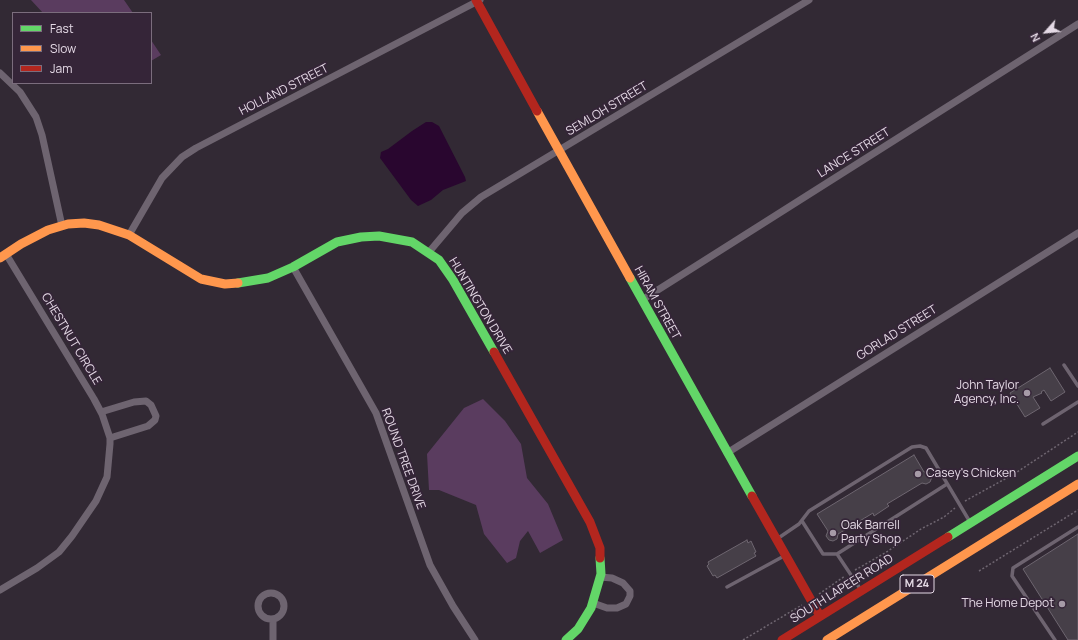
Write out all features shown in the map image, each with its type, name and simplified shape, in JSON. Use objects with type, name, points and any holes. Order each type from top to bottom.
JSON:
[{"type":"street","name":"SEMLOH STREET","points":[[429,252],[462,213],[481,197],[809,0]]},
{"type":"street","name":"HIRAM STREET","points":[[478,1],[559,151],[727,453],[820,616]]},
{"type":"street","name":"HOLLAND STREET","points":[[129,235],[162,178],[182,156],[478,1]]},
{"type":"street","name":"LANCE STREET","points":[[642,300],[1078,24]]},
{"type":"street","points":[[0,73],[20,92],[36,117],[42,135],[62,226]]},
{"type":"street","name":"HUNTINGTON DRIVE","points":[[3,256],[21,244],[48,230],[62,226],[84,223],[99,225],[129,235],[201,278],[225,284],[246,283],[268,278],[293,267],[337,242],[361,237],[378,236],[399,239],[412,242],[429,252],[439,260],[453,280],[590,522],[600,548],[600,577],[593,603],[578,629],[566,640]]},
{"type":"street","name":"GORLAD STREET","points":[[727,453],[1078,233]]},
{"type":"street","name":"CHESTNUT CIRCLE","points":[[0,590],[54,556],[72,536],[96,501],[107,477],[110,438],[101,412],[3,256]]},
{"type":"street","name":"ROUND TREE DRIVE","points":[[293,267],[376,414],[430,565],[453,606],[475,640]]},
{"type":"street","points":[[101,412],[134,402],[146,401],[151,405],[156,416],[148,426],[110,438]]},
{"type":"street","name":"SOUTH LAPEER ROAD","points":[[782,640],[1077,459]]},
{"type":"street","name":"M 24","points":[[832,639],[1078,484]]},
{"type":"street","points":[[593,603],[607,608],[617,608],[626,604],[630,596],[630,591],[623,583],[612,578],[600,577]]},
{"type":"street","points":[[272,619],[273,640]]},
{"type":"lane","points":[[1064,365],[1078,386]]},
{"type":"lane","points":[[1043,424],[1078,402]]},
{"type":"lane","points":[[776,539],[802,521],[809,511],[912,447],[926,448],[971,523]]},
{"type":"lane","points":[[802,521],[823,554],[837,554],[947,484]]},
{"type":"lane","points":[[1055,640],[1012,576],[1013,568],[1078,527]]},
{"type":"lane","points":[[837,554],[861,591]]},
{"type":"lane","points":[[727,587],[785,555]]},
{"type":"path","points":[[965,501],[1017,472],[1078,432]]},
{"type":"path","points":[[856,569],[885,553],[921,529],[944,517],[955,508]]},
{"type":"path","points":[[979,572],[1078,510]]},
{"type":"path","points":[[816,596],[845,576]]},
{"type":"path","points":[[743,640],[804,604]]},
{"type":"shaded area","points":[[31,0],[124,0],[132,12],[42,12]]},
{"type":"shaded area","points":[[152,42],[161,55],[152,60]]},
{"type":"shaded area","points":[[426,122],[432,122],[439,126],[466,181],[443,190],[431,200],[418,206],[411,200],[380,158],[381,152],[388,149]]},
{"type":"shaded area","points":[[483,399],[505,421],[521,444],[527,478],[548,504],[563,540],[540,553],[528,531],[520,541],[516,558],[507,563],[484,534],[476,505],[439,490],[429,490],[427,454],[464,408]]},
{"type":"building","name":"John Taylor Agency, Inc.","points":[[1050,368],[1065,392],[1051,401],[1044,390],[1041,392],[1042,393],[1033,397],[1040,408],[1025,417],[1010,393]]},
{"type":"building","points":[[914,455],[924,472],[929,473],[932,477],[930,482],[926,484],[922,483],[887,504],[889,506],[874,516],[873,513],[838,534],[837,539],[833,541],[829,540],[826,536],[828,531],[817,514]]},
{"type":"building","name":"The Home Depot","points":[[1078,534],[1078,640],[1068,640],[1023,569]]},
{"type":"building","points":[[747,540],[748,543],[751,541],[756,552],[754,553],[756,556],[717,578],[715,575],[713,576],[707,566],[709,564],[708,562]]},
{"type":"traffic: fast","points":[[238,283],[268,278],[293,267],[337,242],[361,237],[379,236],[412,242],[439,260],[453,280],[494,352]]},
{"type":"traffic: fast","points":[[630,278],[752,496]]},
{"type":"traffic: fast","points":[[948,537],[1078,456]]},
{"type":"traffic: fast","points":[[566,640],[578,629],[591,608],[601,574],[600,558]]},
{"type":"traffic: slow","points":[[537,111],[630,278]]},
{"type":"traffic: slow","points":[[0,258],[21,244],[48,230],[68,224],[84,223],[99,225],[129,235],[201,279],[225,284],[238,283]]},
{"type":"traffic: slow","points":[[827,640],[1078,484]]},
{"type":"traffic: jam","points":[[476,0],[537,111]]},
{"type":"traffic: jam","points":[[494,352],[590,522],[600,548],[600,558]]},
{"type":"traffic: jam","points":[[752,496],[820,616]]},
{"type":"traffic: jam","points":[[782,640],[948,537]]},
{"type":"place","name":"John Taylor Agency, Inc.","points":[[1027,393]]},
{"type":"place","name":"Casey's Chicken","points":[[918,474]]},
{"type":"place","name":"Oak Barrell Party Shop","points":[[833,533]]},
{"type":"place","name":"The Home Depot","points":[[1062,604]]}]
